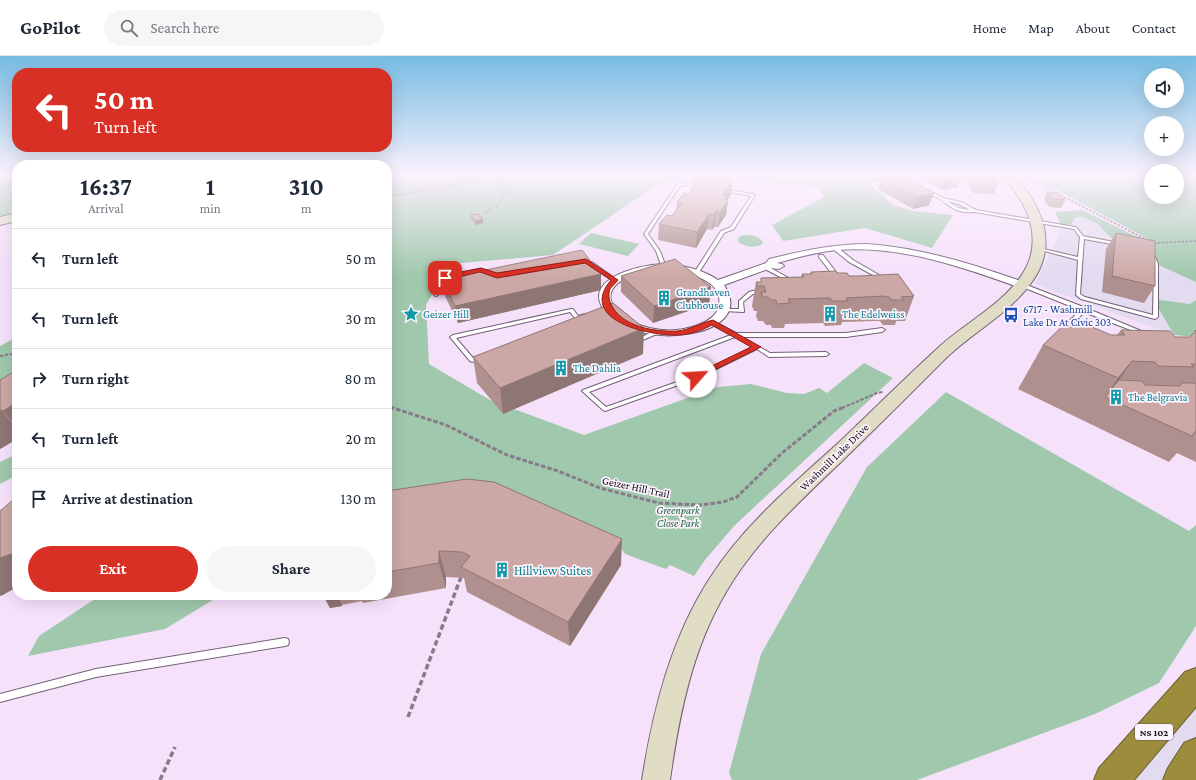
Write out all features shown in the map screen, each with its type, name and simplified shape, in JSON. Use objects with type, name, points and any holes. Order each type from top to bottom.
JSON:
[{"type":"highway","name":"NS 102","points":[[1111,780],[1196,683]]},
{"type":"highway","points":[[1180,780],[1196,756]]},
{"type":"street","name":"Washmill Lake Drive","points":[[656,780],[660,746],[673,690],[692,639],[711,596],[751,540],[821,470],[955,341],[1004,302],[1022,285],[1031,272],[1039,249],[1040,236],[1038,222],[1032,209]]},
{"type":"street","points":[[0,221],[12,218]]},
{"type":"street","points":[[717,284],[768,266],[781,266],[821,256],[837,250]]},
{"type":"street","points":[[768,266],[772,261],[837,250],[892,253],[952,262],[1022,285]]},
{"type":"street","points":[[664,266],[696,273],[717,284],[723,292],[726,302],[722,313],[713,322],[697,329],[678,333],[657,332],[637,328],[607,311],[605,300],[607,289],[615,280],[628,272],[664,266]]},
{"type":"lane","points":[[663,209],[646,234],[658,251],[664,266]]},
{"type":"lane","points":[[696,273],[722,232],[733,228],[744,209]]},
{"type":"lane","points":[[954,209],[1075,228],[1082,237],[1124,246]]},
{"type":"lane","points":[[970,209],[975,211]]},
{"type":"lane","points":[[1082,237],[1078,294],[1083,298],[1155,317],[1156,264],[1154,257],[1146,251]]},
{"type":"lane","points":[[1039,249],[1080,259]]},
{"type":"lane","points":[[837,250],[851,261],[890,283]]},
{"type":"lane","points":[[821,256],[840,281],[834,281]]},
{"type":"lane","points":[[586,261],[615,280]]},
{"type":"lane","points":[[768,266],[792,282]]},
{"type":"lane","points":[[436,295],[433,280],[481,270],[497,276]]},
{"type":"lane","points":[[785,284],[792,282],[799,283]]},
{"type":"lane","points":[[1022,285],[1152,337]]},
{"type":"lane","points":[[723,310],[742,311],[741,302],[751,293],[765,289]]},
{"type":"lane","points":[[1065,330],[1084,309]]},
{"type":"lane","points":[[484,356],[472,360],[453,337],[571,310],[579,320],[590,315]]},
{"type":"lane","points":[[713,322],[769,355],[826,354]]},
{"type":"lane","points":[[757,347],[696,377],[605,409],[585,391],[736,335],[846,335],[882,330]]},
{"type":"lane","points":[[1134,336],[1138,331]]},
{"type":"lane","points":[[635,342],[657,332]]},
{"type":"lane","points":[[0,698],[96,673],[284,642]]},
{"type":"path","points":[[485,212],[491,209]]},
{"type":"path","points":[[1086,209],[1147,240],[1156,243],[1196,241]]},
{"type":"path","points":[[0,356],[12,354]]},
{"type":"path","name":"Geizer Hill Trail","points":[[392,408],[446,425],[507,455],[558,471],[600,488],[659,503],[700,505],[724,502],[737,497],[782,453],[834,411],[877,393],[883,392]]},
{"type":"path","points":[[408,717],[461,577]]},
{"type":"path","points":[[160,780],[175,747]]},
{"type":"shaded area","points":[[1075,217],[1084,217],[1098,224],[1152,262],[1196,282],[1196,300],[1190,304],[1153,300],[1174,335],[1035,284],[1062,227]]},
{"type":"shaded area","points":[[1196,665],[1196,780],[1106,780]]},
{"type":"green space","points":[[0,209],[12,209],[12,215],[0,218]]},
{"type":"green space","name":"Greenpark Close Park","points":[[392,209],[622,209],[553,255],[450,264],[426,305],[429,364],[490,400],[584,435],[718,387],[751,384],[787,393],[804,394],[819,388],[827,393],[864,363],[893,378],[734,526],[705,560],[694,576],[670,565],[666,569],[625,554],[617,542],[392,496]]},
{"type":"green space","points":[[802,209],[906,209],[953,215],[932,248],[865,228],[783,241],[772,225]]},
{"type":"green space","points":[[1092,209],[1196,209],[1196,282],[1121,248],[1098,224],[1084,217],[1075,217],[1071,225],[1062,227],[1055,212],[1082,210],[1146,241],[1150,240]]},
{"type":"green space","points":[[591,233],[639,244],[628,256],[579,244]]},
{"type":"green space","points":[[743,235],[752,235],[763,242],[761,245],[755,246],[744,245],[738,242],[738,238]]},
{"type":"green space","points":[[1153,299],[1190,304],[1196,300],[1196,337],[1174,335]]},
{"type":"green space","points":[[12,340],[12,374],[0,381],[0,346]]},
{"type":"green space","points":[[946,392],[1189,531],[1196,525],[1196,626],[1159,683],[1095,714],[917,780],[732,780],[729,773],[761,654],[867,467]]},
{"type":"green space","points":[[12,456],[12,478],[0,484],[0,462]]},
{"type":"green space","points":[[93,600],[213,600],[165,629],[28,656],[39,636]]},
{"type":"building","points":[[678,209],[722,209],[720,212],[716,211],[714,215],[709,214],[697,232],[659,224],[667,215],[672,216]]},
{"type":"building","points":[[478,214],[483,219],[475,221],[471,215]]},
{"type":"building","points":[[1116,233],[1155,241],[1155,286],[1112,276]]},
{"type":"building","points":[[582,250],[601,274],[455,306],[442,279]]},
{"type":"building","points":[[675,259],[711,287],[654,306],[621,276]]},
{"type":"building","points":[[836,271],[837,273],[847,273],[849,276],[898,274],[914,296],[901,297],[904,300],[891,300],[889,297],[884,296],[846,298],[848,301],[832,301],[830,298],[788,299],[790,303],[777,304],[776,300],[763,297],[761,292],[766,292],[764,286],[758,286],[756,282],[761,282],[761,278],[804,277],[802,274],[812,274],[811,272]]},
{"type":"building","points":[[613,303],[644,328],[500,388],[473,357]]},
{"type":"building","points":[[1071,318],[1111,335],[1125,335],[1121,330],[1170,331],[1175,337],[1190,337],[1196,330],[1196,364],[1191,364],[1194,367],[1158,366],[1155,362],[1132,361],[1118,378],[1043,345]]},
{"type":"building","points":[[12,373],[12,405],[3,411],[0,411],[0,380]]},
{"type":"building","points":[[1119,380],[1142,381],[1145,385],[1180,386],[1182,383],[1196,383],[1196,430],[1192,436],[1105,397]]},
{"type":"building","name":"Hillview Suites","points":[[467,479],[494,482],[622,539],[568,622],[461,567],[470,556],[462,552],[439,551],[439,563],[392,571],[392,490]]},
{"type":"building","points":[[12,501],[12,554],[0,558],[0,511]]},
{"type":"place","name":"Grandhaven Clubhouse","points":[[664,298]]},
{"type":"place","name":"Geizer Hill","points":[[411,314]]},
{"type":"place","name":"The Edelweiss","points":[[830,314]]},
{"type":"place","name":"6717 - Washmill Lake Dr At Civic 303","points":[[1011,315]]},
{"type":"place","name":"The Dahlia","points":[[561,368]]},
{"type":"place","name":"The Belgravia","points":[[1116,397]]},
{"type":"place","name":"Hillview Suites","points":[[502,570]]},
{"type":"route","points":[[445,278],[481,270],[497,276],[586,261],[615,280],[607,289],[605,300],[610,311],[621,320],[637,328],[657,332],[678,333],[697,329],[713,322],[757,347],[696,377]]}]
